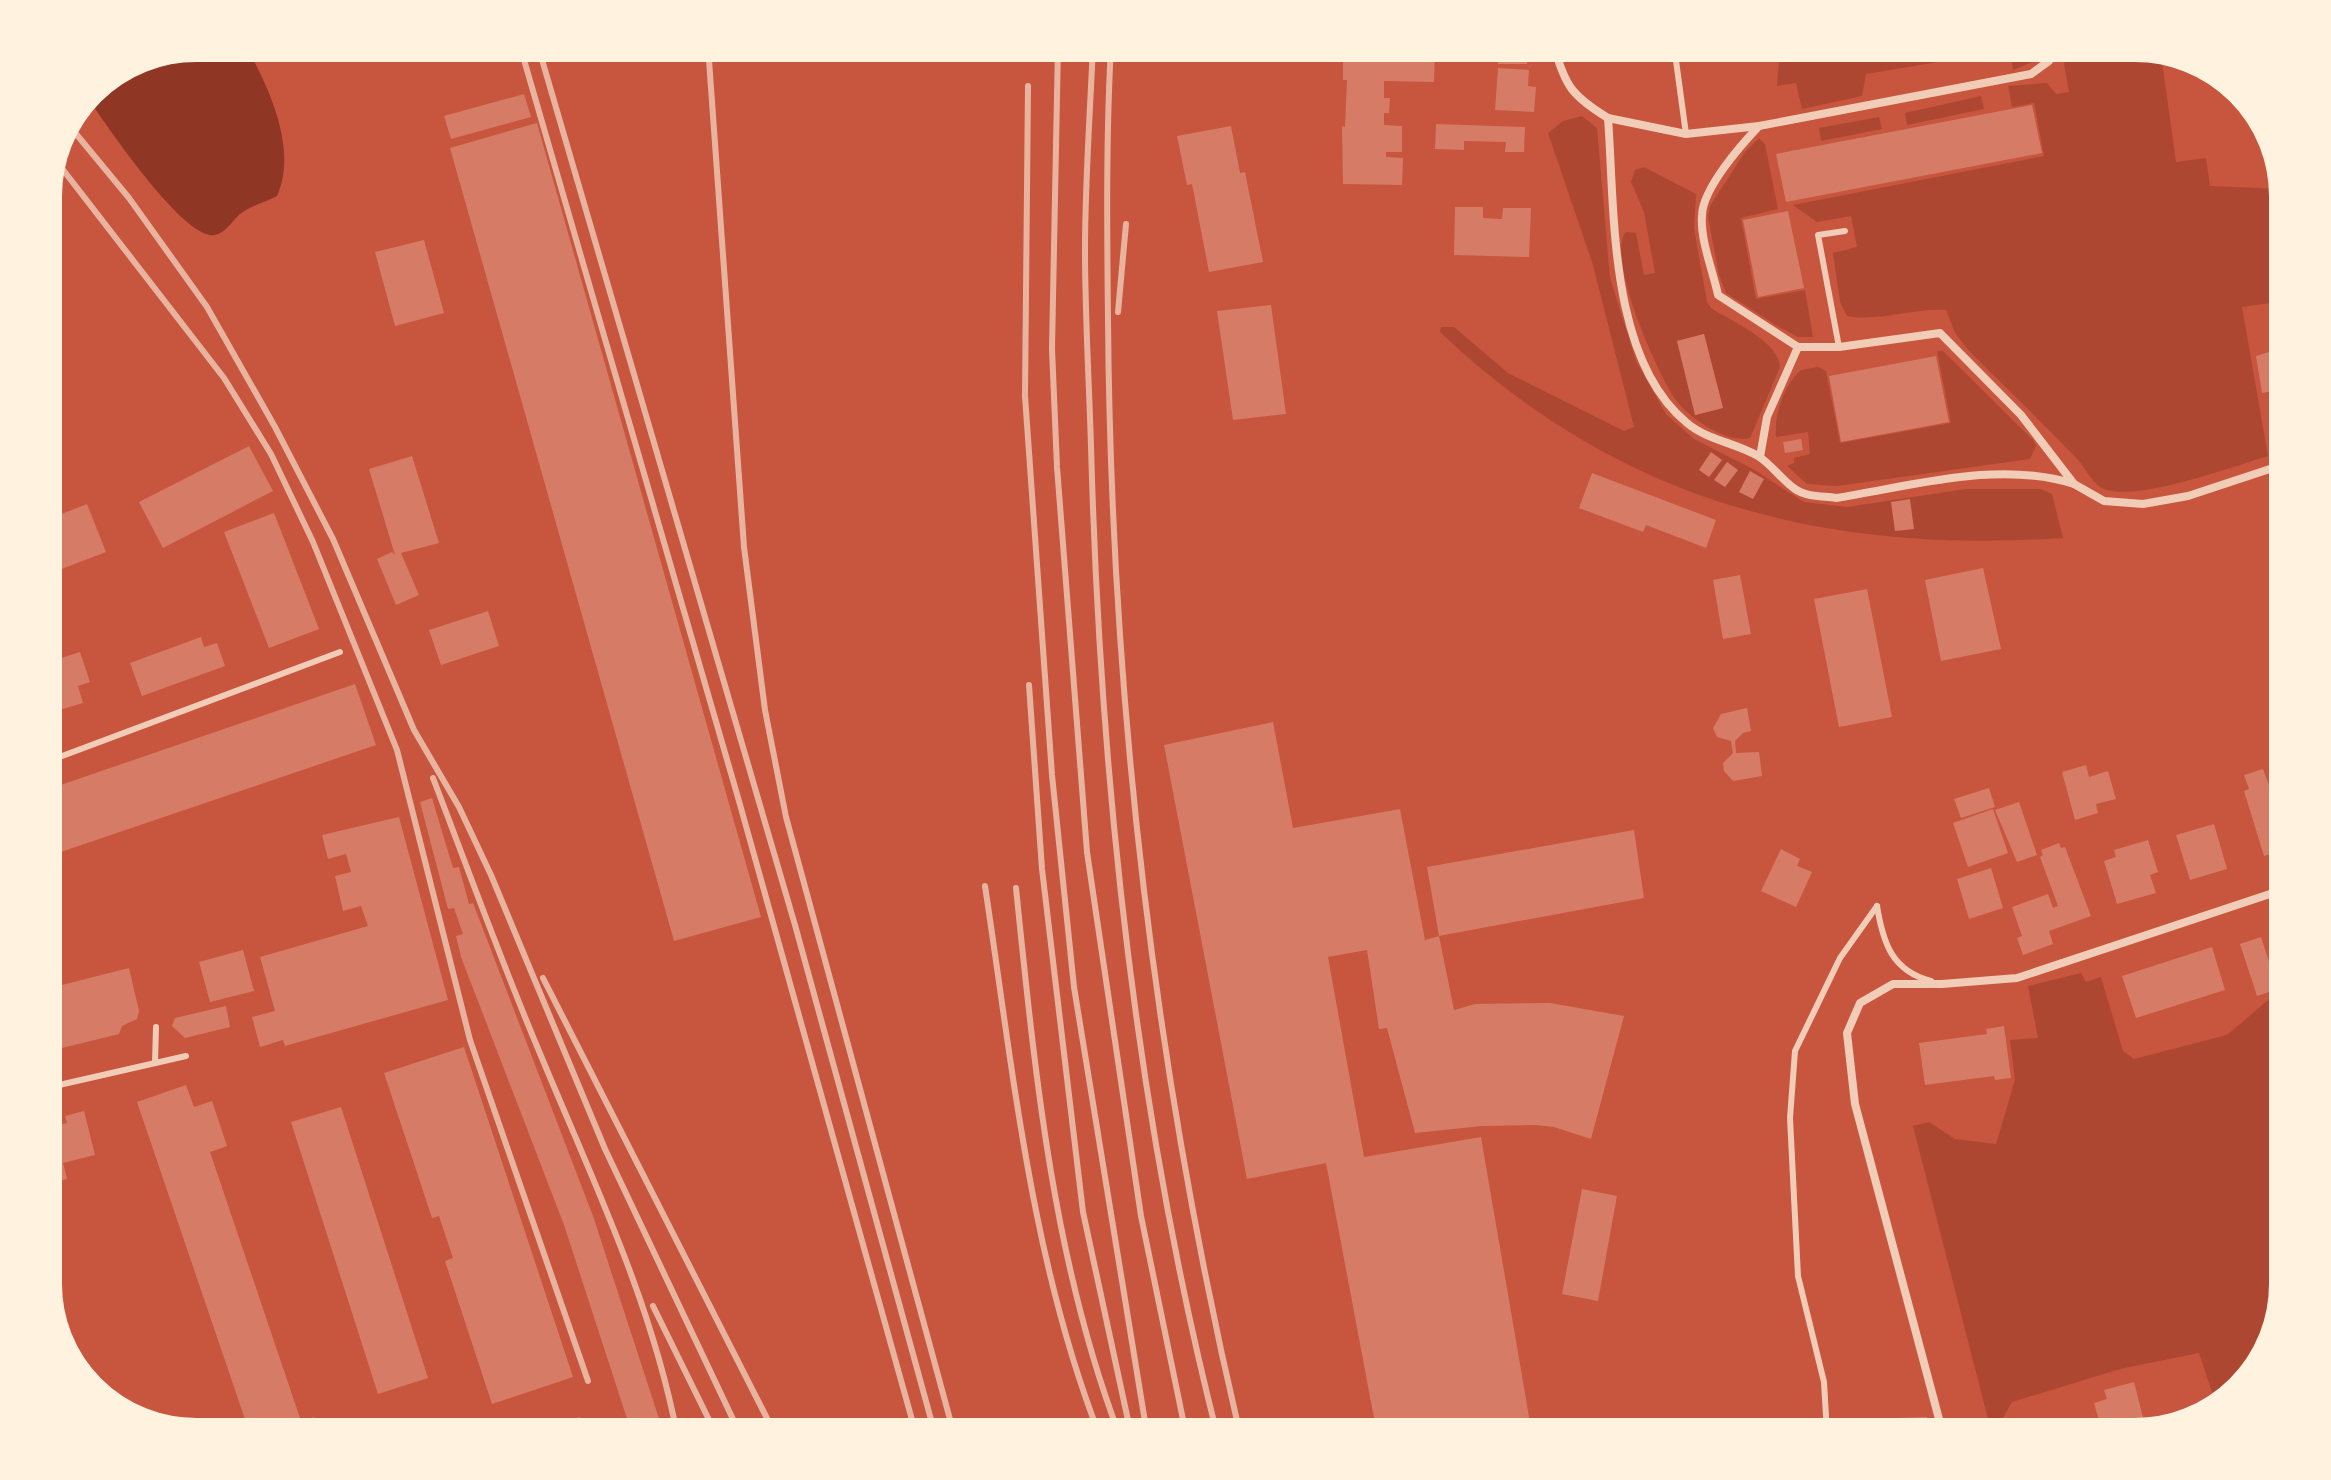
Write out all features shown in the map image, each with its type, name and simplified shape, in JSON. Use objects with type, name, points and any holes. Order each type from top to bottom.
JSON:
[{"type":"street","points":[[1558,60],[1562,77],[1572,94],[1608,118],[1686,134],[1759,126],[2031,74],[2049,60]]},
{"type":"street","points":[[1608,118],[1620,282],[1647,368],[1667,403],[1688,424],[1760,457],[1795,489],[1836,498],[2012,472],[2047,475],[2074,484],[2104,501],[2143,504],[2188,496],[2271,469]]},
{"type":"street","points":[[1759,126],[1740,145],[1706,198],[1701,216],[1718,295],[1798,347],[1839,347],[1940,333],[2021,415],[2074,484]]},
{"type":"street","points":[[1760,457],[1775,395],[1798,347]]},
{"type":"street","points":[[1939,1420],[1855,1104],[1847,1054],[1850,1019],[1860,1003],[1893,984],[2017,978],[2271,894]]},
{"type":"lane","points":[[1676,60],[1686,134]]},
{"type":"lane","points":[[1839,347],[1818,235],[1845,231]]},
{"type":"lane","points":[[60,757],[340,652]]},
{"type":"lane","points":[[1826,1420],[1824,1382],[1798,1276],[1790,1118],[1795,1051],[1840,958],[1877,906],[1884,944],[1898,966],[1920,979],[1942,984]]},
{"type":"lane","points":[[155,1063],[156,1027]]},
{"type":"lane","points":[[60,1085],[186,1056]]},
{"type":"shaded area","points":[[253,60],[278,119],[284,159],[283,178],[277,196],[239,215],[215,235],[201,232],[184,220],[127,154],[94,107],[120,83],[144,70],[169,63]]},
{"type":"shaded area","points":[[1779,60],[1950,60],[1866,74],[1862,96],[1802,109],[1796,83],[1777,86]]},
{"type":"shaded area","points":[[2012,60],[2035,60],[2035,61],[2013,70]]},
{"type":"shaded area","points":[[2065,60],[2162,63],[2176,162],[2206,158],[2210,186],[2271,188],[2271,303],[2242,307],[2268,456],[2164,487],[2123,492],[2107,490],[2094,481],[2065,446],[1969,351],[1955,333],[1946,310],[1872,317],[1847,316],[1840,302],[1833,253],[1857,247],[1851,216],[1817,222],[1793,205],[2044,156],[2034,103],[2012,107],[2008,86],[2047,83],[2056,94],[2069,92]]},
{"type":"shaded area","points":[[1981,96],[1984,109],[1907,125],[1905,113]]},
{"type":"shaded area","points":[[1582,116],[1597,128],[1610,278],[1636,361],[1666,414],[1694,439],[1753,469],[1804,502],[1847,507],[1966,489],[2041,489],[2052,494],[2063,538],[1974,541],[1889,536],[1807,524],[1728,504],[1652,476],[1579,438],[1508,390],[1440,332],[1441,327],[1454,327],[1508,373],[1624,431],[1634,427],[1593,265],[1548,133],[1563,121]]},
{"type":"shaded area","points":[[1879,117],[1882,129],[1821,141],[1819,128]]},
{"type":"shaded area","points":[[1759,138],[1765,144],[1778,209],[1741,218],[1756,299],[1805,290],[1813,337],[1798,337],[1726,293],[1719,275],[1708,217],[1710,206],[1745,152]]},
{"type":"shaded area","points":[[1644,167],[1696,194],[1694,228],[1707,302],[1711,308],[1763,340],[1777,357],[1780,367],[1750,438],[1741,439],[1720,433],[1690,414],[1668,387],[1647,342],[1636,316],[1622,265],[1621,245],[1626,232],[1636,233],[1644,275],[1655,273],[1644,212],[1631,182],[1635,170]],"holes":[[[1704,334],[1723,408],[1696,415],[1677,341]]]},
{"type":"shaded area","points":[[1937,351],[1943,351],[2033,440],[2036,446],[2030,459],[1837,486],[1807,484],[1787,466],[1794,463],[1794,458],[1810,454],[1808,432],[1776,437],[1781,400],[1801,370],[1818,367],[1826,371],[1840,443],[1951,423]]},
{"type":"shaded area","points":[[2081,973],[2086,982],[2101,977],[2123,1051],[2134,1059],[2227,1035],[2271,999],[2271,1284],[2268,1311],[2264,1328],[2248,1360],[2213,1395],[2199,1353],[2120,1369],[2012,1402],[2002,1420],[1988,1420],[1913,1126],[1929,1122],[1955,1139],[1996,1144],[2015,1080],[2010,1040],[2038,1038],[2028,986]]},
{"type":"building","points":[[1343,60],[1435,60],[1434,82],[1384,81],[1384,98],[1390,98],[1389,113],[1384,113],[1384,125],[1402,126],[1402,152],[1386,152],[1386,157],[1403,158],[1402,185],[1343,184],[1342,126],[1345,127],[1347,80],[1343,80]]},
{"type":"building","points":[[1498,60],[1527,60],[1527,64],[1498,64]]},
{"type":"building","points":[[1498,68],[1529,70],[1528,86],[1536,87],[1534,112],[1495,110]]},
{"type":"building","points":[[524,94],[531,117],[451,139],[444,116]]},
{"type":"building","points":[[2032,105],[2042,153],[1786,202],[1776,154]]},
{"type":"building","points":[[537,123],[761,917],[674,941],[450,148]]},
{"type":"building","points":[[1436,124],[1525,127],[1524,152],[1505,152],[1506,142],[1464,141],[1464,150],[1435,149]]},
{"type":"building","points":[[1231,126],[1240,173],[1245,172],[1263,262],[1209,272],[1192,184],[1187,185],[1177,136]]},
{"type":"building","points":[[1455,207],[1483,207],[1483,218],[1502,219],[1503,208],[1531,208],[1529,257],[1454,255]]},
{"type":"building","points":[[1788,211],[1804,288],[1758,297],[1743,220]]},
{"type":"building","points":[[424,240],[444,313],[395,326],[375,252]]},
{"type":"building","points":[[1271,305],[1286,414],[1233,420],[1217,311]]},
{"type":"building","points":[[1704,334],[1723,408],[1695,415],[1677,341]]},
{"type":"building","points":[[2271,351],[2271,391],[2262,393],[2256,356]]},
{"type":"building","points":[[1936,356],[1949,422],[1841,442],[1829,376]]},
{"type":"building","points":[[1801,439],[1803,450],[1785,453],[1783,442]]},
{"type":"building","points":[[249,446],[273,491],[163,548],[139,502]]},
{"type":"building","points":[[1711,452],[1722,460],[1709,477],[1699,470]]},
{"type":"building","points":[[412,456],[439,543],[401,553],[419,595],[396,605],[377,559],[392,552],[395,555],[369,469]]},
{"type":"building","points":[[1727,462],[1738,470],[1725,487],[1714,480]]},
{"type":"building","points":[[1750,471],[1764,479],[1753,499],[1739,492]]},
{"type":"building","points":[[1592,473],[1716,520],[1706,548],[1646,525],[1643,532],[1579,508]]},
{"type":"building","points":[[1910,499],[1914,529],[1895,531],[1891,502]]},
{"type":"building","points":[[87,504],[106,552],[60,570],[60,515]]},
{"type":"building","points":[[274,513],[319,629],[269,648],[224,532]]},
{"type":"building","points":[[1983,568],[2001,649],[1941,661],[1925,580]]},
{"type":"building","points":[[1740,575],[1751,634],[1723,639],[1713,580]]},
{"type":"building","points":[[1867,589],[1892,717],[1839,727],[1814,599]]},
{"type":"building","points":[[488,611],[499,646],[441,665],[429,630]]},
{"type":"building","points":[[201,637],[204,647],[217,643],[225,666],[142,696],[130,663]]},
{"type":"building","points":[[80,652],[90,682],[78,686],[83,703],[60,710],[60,658]]},
{"type":"building","points":[[355,684],[376,745],[60,852],[60,785]]},
{"type":"building","points":[[1747,708],[1751,731],[1743,733],[1735,741],[1736,753],[1759,752],[1762,776],[1733,781],[1724,771],[1723,763],[1733,753],[1731,741],[1717,737],[1713,728],[1721,714]]},
{"type":"building","points":[[1273,722],[1293,828],[1400,809],[1425,940],[1439,936],[1454,1010],[1475,1004],[1550,1003],[1624,1016],[1591,1139],[1554,1127],[1535,1125],[1482,1126],[1415,1133],[1387,1028],[1379,1029],[1367,950],[1328,957],[1364,1157],[1481,1137],[1530,1420],[1374,1420],[1326,1163],[1247,1179],[1164,745]]},
{"type":"building","points":[[2086,765],[2089,777],[2108,771],[2116,799],[2096,804],[2098,813],[2075,820],[2062,772]]},
{"type":"building","points":[[2263,769],[2271,790],[2271,854],[2264,856],[2244,791],[2249,789],[2244,775]]},
{"type":"building","points":[[1989,788],[1995,807],[1961,818],[1954,799]]},
{"type":"building","points":[[432,798],[453,868],[459,867],[469,904],[473,903],[593,1216],[659,1420],[627,1420],[564,1225],[461,957],[456,936],[463,934],[454,908],[448,909],[420,802]]},
{"type":"building","points":[[2019,802],[2037,855],[2017,862],[1995,810]]},
{"type":"building","points":[[1993,809],[2008,853],[1968,867],[1953,823]]},
{"type":"building","points":[[399,817],[448,1000],[285,1046],[283,1040],[260,1047],[252,1017],[275,1011],[260,957],[368,926],[361,906],[343,911],[335,876],[351,872],[346,854],[328,859],[322,835]]},
{"type":"building","points":[[2214,824],[2227,869],[2190,880],[2176,835]]},
{"type":"building","points":[[1634,830],[1644,898],[1439,936],[1427,867]]},
{"type":"building","points":[[2148,840],[2158,872],[2150,875],[2156,893],[2117,904],[2104,861],[2116,857],[2114,850]]},
{"type":"building","points":[[2059,843],[2061,848],[2065,847],[2091,916],[2049,931],[2053,944],[2023,955],[2017,938],[2022,936],[2012,907],[2048,894],[2053,908],[2058,906],[2040,857],[2043,855],[2041,850]]},
{"type":"building","points":[[1781,849],[1800,859],[1797,866],[1812,872],[1796,907],[1761,891]]},
{"type":"building","points":[[1991,868],[2003,908],[1969,919],[1957,879]]},
{"type":"building","points":[[2261,937],[2271,968],[2271,991],[2257,996],[2240,944]]},
{"type":"building","points":[[2212,947],[2225,990],[2136,1018],[2122,976]]},
{"type":"building","points":[[243,950],[254,991],[210,1002],[199,962]]},
{"type":"building","points":[[129,968],[139,1011],[137,1019],[122,1026],[119,1034],[60,1049],[60,985]]},
{"type":"building","points":[[226,1006],[230,1027],[185,1038],[172,1026],[175,1018]]},
{"type":"building","points":[[2004,1026],[2011,1078],[1995,1080],[1994,1076],[1925,1085],[1919,1043],[1987,1034],[1986,1029]]},
{"type":"building","points":[[464,1047],[573,1377],[492,1404],[445,1261],[453,1258],[439,1216],[432,1218],[384,1073]]},
{"type":"building","points":[[186,1085],[194,1107],[212,1101],[227,1146],[210,1152],[301,1420],[245,1420],[137,1102]]},
{"type":"building","points":[[341,1107],[428,1378],[378,1394],[291,1122]]},
{"type":"building","points":[[84,1111],[95,1155],[63,1163],[67,1179],[60,1181],[60,1125],[67,1123],[65,1116]]},
{"type":"building","points":[[1582,1189],[1617,1196],[1598,1301],[1562,1294]]},
{"type":"building","points":[[2134,1382],[2143,1419],[2099,1420],[2094,1403],[2107,1399],[2104,1390]]},
{"type":"building","points":[[1927,1417],[1927,1420],[1862,1419]]},
{"type":"railway","points":[[524,60],[739,801],[912,1420]]},
{"type":"railway","points":[[542,60],[795,925],[931,1420]]},
{"type":"railway","points":[[709,60],[744,547],[765,710],[786,817],[950,1420]]},
{"type":"railway","points":[[1058,60],[1052,349],[1057,467],[1087,852],[1141,1216],[1183,1420]]},
{"type":"railway","points":[[1092,60],[1086,199],[1086,299],[1096,571],[1113,820],[1143,1067],[1188,1313],[1214,1420]]},
{"type":"railway","points":[[1110,60],[1107,217],[1111,461],[1128,741],[1161,1020],[1210,1296],[1237,1420]]},
{"type":"railway","points":[[1028,86],[1025,396],[1052,775],[1074,987],[1145,1420]]},
{"type":"railway","points":[[76,133],[129,198],[207,307],[275,427],[333,539],[414,730],[459,807],[491,875],[605,1149],[733,1420]]},
{"type":"railway","points":[[63,170],[224,378],[271,454],[313,542],[397,750],[470,1040],[588,1381]]},
{"type":"railway","points":[[1118,312],[1126,224]]},
{"type":"railway","points":[[1029,685],[1042,869],[1083,1212],[1128,1420]]},
{"type":"railway","points":[[433,778],[511,983],[618,1239],[652,1335],[674,1420]]},
{"type":"railway","points":[[985,886],[1015,1094],[1040,1232],[1056,1300],[1094,1420]]},
{"type":"railway","points":[[1016,888],[1040,1096],[1062,1234],[1096,1368],[1114,1420]]},
{"type":"railway","points":[[543,978],[768,1420]]},
{"type":"railway","points":[[653,1306],[709,1420]]}]
